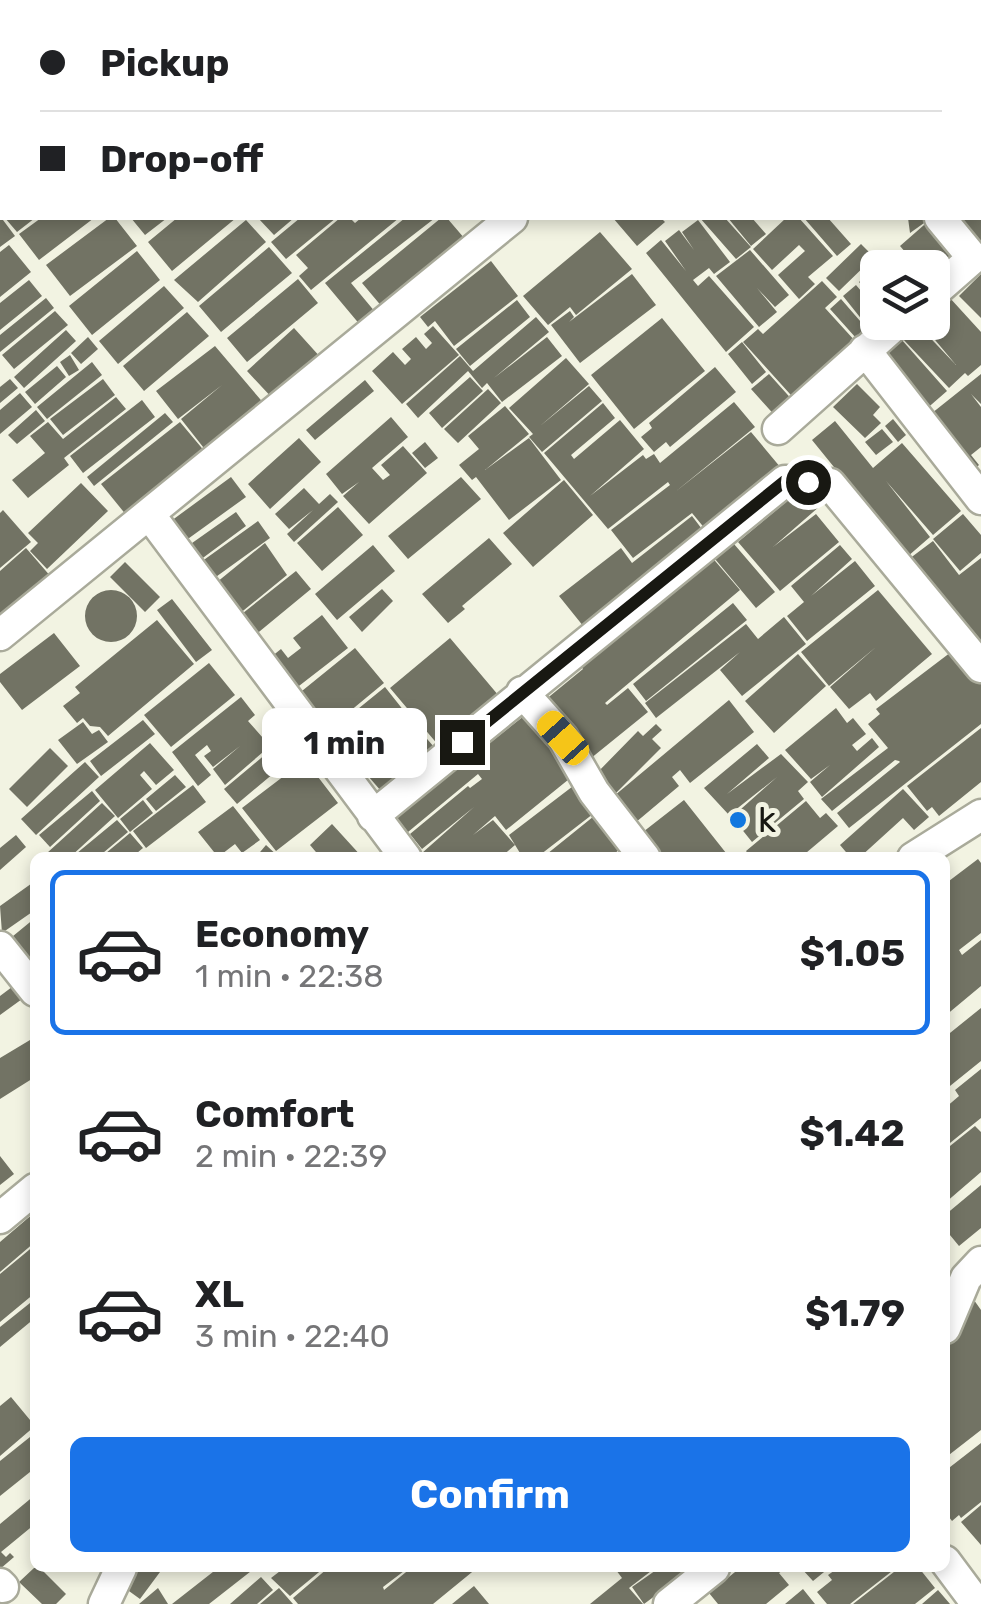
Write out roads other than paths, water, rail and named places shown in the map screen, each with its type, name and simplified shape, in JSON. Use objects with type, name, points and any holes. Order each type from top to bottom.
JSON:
[{"type":"street","points":[[0,635],[510,220]]},
{"type":"street","points":[[942,220],[977,256],[950,279]]},
{"type":"street","points":[[778,429],[877,340]]},
{"type":"street","points":[[865,350],[981,498]]},
{"type":"street","points":[[372,816],[785,481],[830,484],[981,666]]},
{"type":"street","points":[[148,514],[372,816],[392,852]]},
{"type":"street","points":[[522,692],[563,738],[594,792],[640,852]]},
{"type":"street","points":[[922,852],[981,815]]},
{"type":"street","points":[[0,946],[30,984]]},
{"type":"street","points":[[1,1215],[30,1194]]},
{"type":"street","points":[[950,1320],[976,1280]]},
{"type":"street","points":[[950,1568],[977,1604]]},
{"type":"street","points":[[104,1604],[119,1572]]},
{"type":"street","points":[[668,1604],[709,1572]]},
{"type":"place","name":"k","points":[[738,820]]}]
